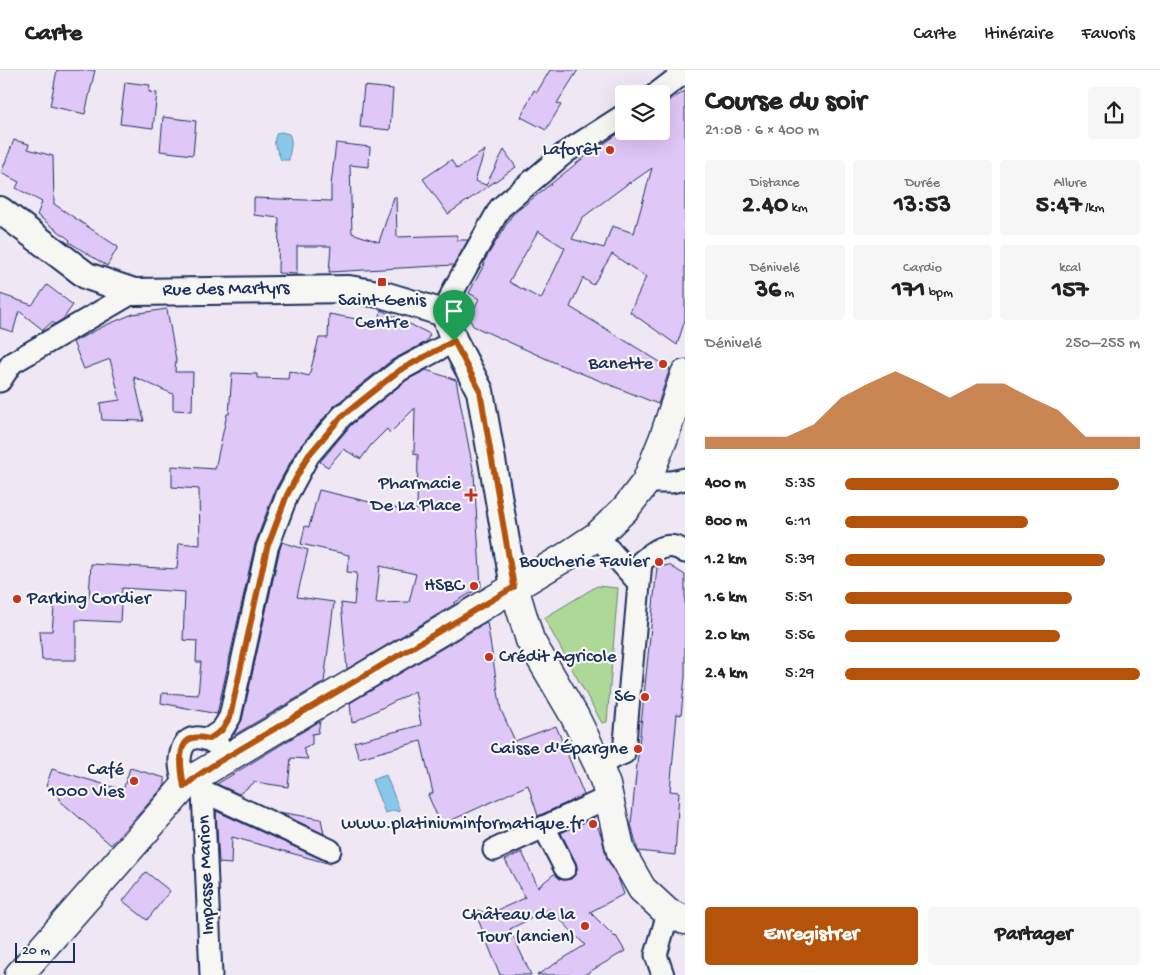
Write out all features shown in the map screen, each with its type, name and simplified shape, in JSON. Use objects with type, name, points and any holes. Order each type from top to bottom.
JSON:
[{"type":"main road","points":[[19,975],[195,785],[219,747],[514,587],[597,536],[626,508],[646,482],[664,437],[685,374]]},
{"type":"main road","points":[[514,587],[530,640],[575,717],[598,764],[609,797],[621,852],[642,889],[677,916]]},
{"type":"street","points":[[666,85],[678,74]]},
{"type":"street","points":[[514,587],[480,391],[454,341],[444,313],[453,291],[500,208],[566,152],[615,121]]},
{"type":"street","name":"Rue des Martyrs","points":[[0,210],[87,276],[134,292],[349,289],[384,295],[444,313]]},
{"type":"street","points":[[0,381],[12,363],[134,292]]},
{"type":"street","points":[[219,747],[222,730],[230,717],[267,548],[287,495],[308,456],[342,416],[400,370],[454,341]]},
{"type":"street","points":[[646,482],[671,482],[685,479]]},
{"type":"street","points":[[597,536],[638,582]]},
{"type":"street","points":[[598,764],[624,753],[641,562],[658,548],[680,548],[685,552]]},
{"type":"street","points":[[195,785],[330,850]]},
{"type":"street","name":"Impasse Marion","points":[[195,785],[211,975]]},
{"type":"street","points":[[494,850],[609,797]]},
{"type":"street","points":[[544,826],[565,868]]},
{"type":"street","points":[[663,975],[656,955],[677,916]]},
{"type":"green space","points":[[597,586],[618,588],[607,722],[602,723],[544,618]]},
{"type":"water","points":[[277,133],[289,134],[291,144],[289,160],[281,160],[276,147],[275,137]]},
{"type":"water","points":[[386,775],[400,811],[397,812],[396,810],[385,813],[372,780]]},
{"type":"building","points":[[57,70],[95,70],[85,114],[50,106]]},
{"type":"building","points":[[550,70],[578,70],[557,103],[561,105],[546,130],[521,117],[534,90],[537,92]]},
{"type":"building","points":[[125,82],[150,85],[149,92],[157,93],[153,128],[120,124]]},
{"type":"building","points":[[364,86],[393,89],[390,130],[360,127]]},
{"type":"building","points":[[685,91],[685,320],[677,345],[630,312],[646,277],[612,254],[593,285],[583,278],[570,307],[670,368],[658,404],[558,364],[473,326],[469,318],[479,299],[469,293],[485,263],[483,263],[512,215],[582,159],[615,136],[615,140],[670,140],[670,100]],"holes":[[[652,168],[634,233],[612,226],[604,248],[572,239],[582,218]],[[538,231],[565,248],[541,299],[509,282]]]},
{"type":"building","points":[[163,117],[196,121],[193,155],[160,151]]},
{"type":"building","points":[[14,140],[29,144],[28,149],[53,156],[54,204],[118,247],[107,266],[69,242],[70,240],[37,215],[42,202],[16,188],[19,182],[1,173]]},
{"type":"building","points":[[336,143],[370,147],[369,167],[350,165],[352,233],[379,242],[394,197],[396,197],[397,237],[457,235],[457,240],[468,240],[454,265],[329,272],[331,246],[297,246],[297,274],[278,273],[279,218],[254,215],[254,198],[331,201]]},
{"type":"building","points":[[485,150],[475,181],[486,185],[504,150],[516,167],[448,214],[423,179],[451,160],[457,169]]},
{"type":"building","points":[[47,285],[73,305],[63,319],[55,324],[52,322],[43,330],[19,311],[13,332],[0,328],[0,294],[32,305]]},
{"type":"building","points":[[167,309],[176,360],[175,372],[193,372],[192,411],[173,410],[173,394],[134,377],[144,421],[102,420],[100,403],[120,400],[110,359],[84,369],[73,342],[133,314]]},
{"type":"building","points":[[381,310],[430,334],[426,342],[392,360],[334,406],[297,450],[275,490],[255,544],[217,714],[161,703],[162,693],[198,695],[201,662],[196,662],[197,641],[183,640],[185,592],[122,588],[120,622],[76,620],[76,660],[42,660],[40,631],[52,631],[55,596],[89,598],[91,564],[177,569],[179,543],[200,545],[199,489],[172,487],[172,466],[215,469],[227,414],[229,414],[232,373],[257,374],[257,378],[288,379],[289,371],[309,376],[319,338],[328,338],[329,314],[379,323]]},
{"type":"building","points":[[426,370],[456,380],[474,474],[481,587],[347,669],[341,603],[354,605],[357,573],[347,572],[349,555],[301,544],[305,526],[309,527],[319,490],[399,509],[400,506],[417,510],[418,455],[414,454],[415,408],[390,433],[387,429],[371,445],[361,459],[343,449],[328,467],[320,462],[351,425],[407,380]],"holes":[[[380,566],[416,574],[409,602],[376,603]]]},
{"type":"building","points":[[282,542],[308,550],[297,597],[334,602],[324,682],[234,734],[242,720]]},
{"type":"building","points":[[669,565],[685,575],[685,677],[681,715],[677,714],[670,791],[679,792],[675,855],[638,851],[631,824],[657,567]]},
{"type":"building","points":[[487,622],[501,710],[515,741],[556,726],[584,795],[538,816],[528,785],[441,825],[428,795],[433,793],[421,741],[359,758],[354,742],[421,725],[415,691],[352,723],[350,703]]},
{"type":"building","points":[[320,721],[318,733],[312,734],[312,744],[303,748],[308,759],[291,758],[288,787],[255,782],[239,794],[217,784]]},
{"type":"building","points":[[130,768],[165,778],[165,785],[111,845],[59,800],[61,799],[46,786],[52,769],[123,790]]},
{"type":"building","points":[[216,811],[325,861],[331,862],[331,864],[232,837],[231,864],[219,863]]},
{"type":"building","points":[[278,812],[321,819],[324,834]]},
{"type":"building","name":"Château de la Tour (ancien)","points":[[594,818],[601,835],[607,859],[618,878],[624,894],[590,912],[616,936],[625,951],[584,975],[537,975],[585,945],[550,909],[510,929],[531,975],[500,975],[474,909],[489,914],[525,898],[505,860],[522,852],[538,887],[554,874],[559,879],[571,879],[576,874],[576,863],[561,833]]},
{"type":"building","points":[[146,872],[170,891],[147,920],[123,901]]},
{"type":"place","name":"Laforêt","points":[[610,150]]},
{"type":"place","name":"Saint-Genis Centre","points":[[382,282]]},
{"type":"place","name":"Banette","points":[[663,364]]},
{"type":"place","name":"Pharmacie De La Place","points":[[471,495]]},
{"type":"place","name":"Boucherie Favier","points":[[659,562]]},
{"type":"place","name":"HSBC","points":[[474,586]]},
{"type":"place","name":"Parking Cordier","points":[[17,599]]},
{"type":"place","name":"Crédit Agricole","points":[[489,657]]},
{"type":"place","name":"SG","points":[[645,697]]},
{"type":"place","name":"Caisse d'Épargne","points":[[638,749]]},
{"type":"place","name":"Café 1000 Vies","points":[[134,781]]},
{"type":"place","name":"www.platiniuminformatique.fr","points":[[593,824]]},
{"type":"place","name":"Château de la Tour (ancien)","points":[[585,926]]},
{"type":"route","points":[[454,341],[480,391],[509,567],[514,587],[215,764],[184,787],[180,761],[183,746],[189,740],[200,736],[209,739],[222,730],[230,717],[267,548],[287,495],[308,456],[342,416],[400,370],[454,341]]}]
